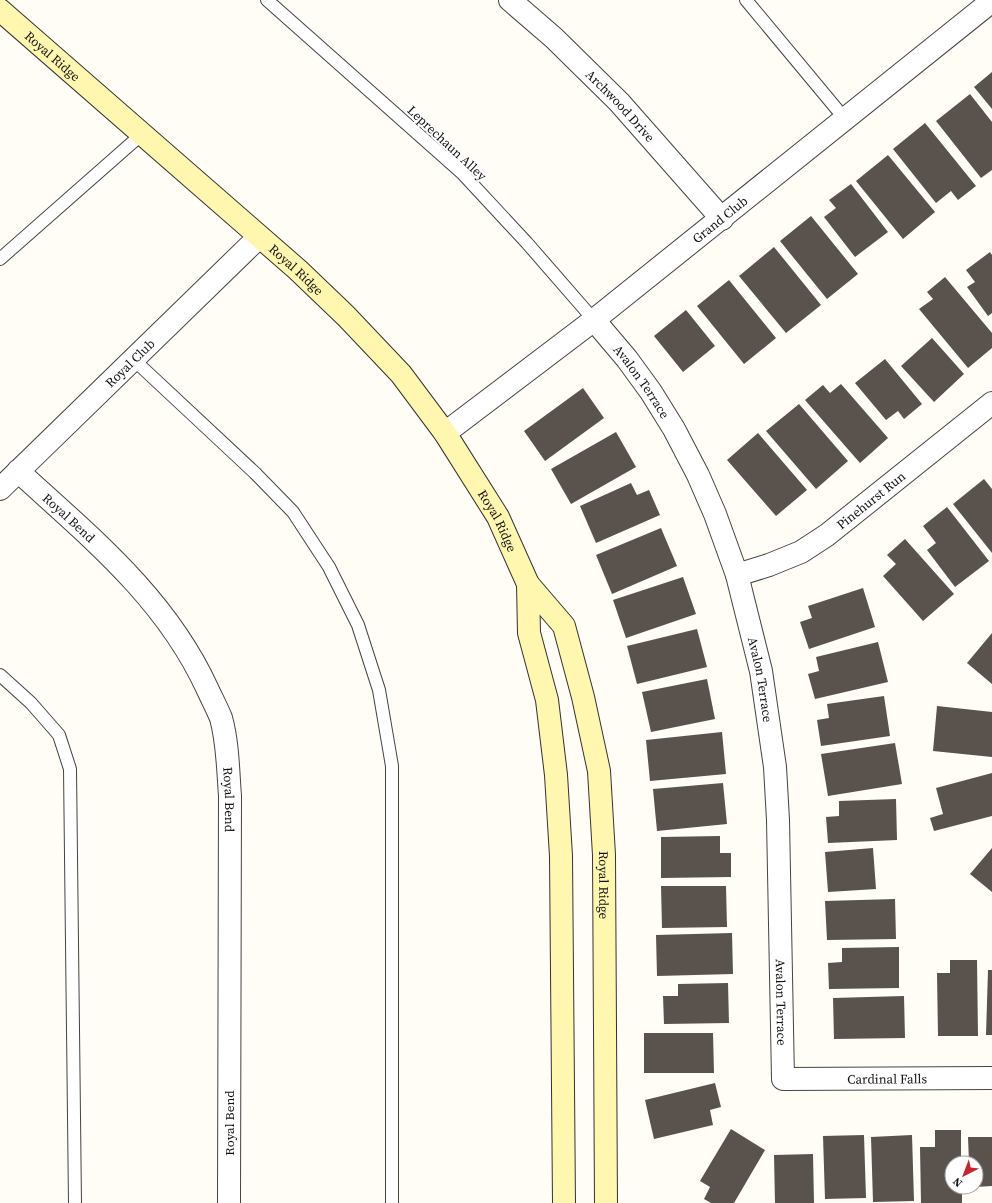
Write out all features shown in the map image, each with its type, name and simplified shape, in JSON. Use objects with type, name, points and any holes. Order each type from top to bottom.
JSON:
[{"type":"street","name":"Archwood Drive","points":[[510,0],[554,38],[619,102],[722,219]]},
{"type":"street","name":"Grand Club","points":[[445,433],[594,320],[722,219],[992,1]]},
{"type":"street","name":"Royal Ridge","points":[[0,10],[298,270],[346,316],[401,374],[445,433],[498,517],[528,584],[564,626],[584,698],[599,771],[604,855],[606,1203]]},
{"type":"street","name":"Royal Club","points":[[0,489],[259,237]]},
{"type":"street","name":"Avalon Terrace","points":[[594,320],[651,392],[674,429],[698,475],[707,494],[737,575],[761,671],[775,767],[778,820],[783,1079]]},
{"type":"street","name":"Pinehurst Run","points":[[737,575],[769,565],[801,552],[827,535],[992,403]]},
{"type":"street","name":"Royal Bend","points":[[18,471],[120,565],[152,600],[178,635],[198,669],[220,718],[225,740],[230,796],[229,1203]]},
{"type":"street","name":"Royal Ridge","points":[[528,584],[528,633],[547,700],[556,775],[562,856],[564,1203]]},
{"type":"street","name":"Cardinal Falls","points":[[783,1079],[992,1078]]},
{"type":"lane","name":"Leprechaun Alley","points":[[267,0],[462,173],[527,243],[594,320]]},
{"type":"lane","points":[[746,0],[845,119]]},
{"type":"lane","points":[[0,259],[142,134]]},
{"type":"lane","points":[[133,359],[255,473],[292,512],[329,568],[358,625],[379,690],[392,766],[392,1203]]},
{"type":"lane","points":[[0,675],[31,703],[59,735],[70,769],[74,1203]]},
{"type":"building","points":[[992,72],[992,109],[974,87]]},
{"type":"building","points":[[970,94],[992,122],[992,170],[981,178],[936,121]]},
{"type":"building","points":[[925,123],[976,186],[958,200],[951,191],[936,203],[893,149]]},
{"type":"building","points":[[888,155],[935,212],[903,239],[856,181]]},
{"type":"building","points":[[851,184],[888,232],[855,257],[824,217],[836,208],[829,200]]},
{"type":"building","points":[[811,216],[858,274],[827,299],[780,241]]},
{"type":"building","points":[[774,247],[821,305],[786,333],[739,276]]},
{"type":"building","points":[[990,252],[992,255],[992,313],[988,316],[967,287],[975,282],[966,270]]},
{"type":"building","points":[[945,277],[992,333],[992,348],[968,368],[919,309],[933,299],[927,292]]},
{"type":"building","points":[[729,280],[776,338],[744,364],[697,306]]},
{"type":"building","points":[[686,310],[715,346],[683,372],[654,336]]},
{"type":"building","points":[[932,338],[964,374],[934,402],[901,366]]},
{"type":"building","points":[[885,359],[922,404],[904,419],[898,411],[886,420],[855,383]]},
{"type":"building","points":[[841,384],[888,438],[860,463],[805,400],[823,385],[830,393]]},
{"type":"building","points":[[583,388],[604,418],[545,461],[524,431]]},
{"type":"building","points":[[799,404],[848,461],[816,489],[766,431]]},
{"type":"building","points":[[616,432],[636,467],[571,504],[551,469]]},
{"type":"building","points":[[758,433],[807,490],[776,516],[727,460]]},
{"type":"building","points":[[984,479],[992,489],[992,553],[953,504]]},
{"type":"building","points":[[631,483],[637,495],[649,490],[660,515],[596,543],[580,506]]},
{"type":"building","points":[[947,507],[989,561],[955,587],[927,550],[936,543],[923,526]]},
{"type":"building","points":[[661,528],[677,566],[612,594],[596,555]]},
{"type":"building","points":[[905,539],[954,594],[923,621],[883,576],[896,564],[887,555]]},
{"type":"building","points":[[683,577],[696,614],[626,638],[613,600]]},
{"type":"building","points":[[863,588],[875,627],[809,649],[800,622],[812,618],[808,606]]},
{"type":"building","points":[[697,629],[707,667],[637,684],[627,646]]},
{"type":"building","points":[[992,633],[992,684],[967,663]]},
{"type":"building","points":[[878,642],[888,682],[815,699],[808,674],[819,671],[816,657]]},
{"type":"building","points":[[707,679],[715,719],[651,732],[642,692]]},
{"type":"building","points":[[884,696],[890,736],[821,746],[817,720],[829,718],[827,704]]},
{"type":"building","points":[[937,706],[992,712],[992,757],[933,751]]},
{"type":"building","points":[[722,732],[726,774],[650,781],[646,740]]},
{"type":"building","points":[[895,743],[902,784],[828,796],[821,754]]},
{"type":"building","points":[[992,773],[992,816],[934,831],[930,818],[943,814],[936,788]]},
{"type":"building","points":[[723,783],[727,824],[657,831],[653,789]]},
{"type":"building","points":[[896,799],[897,840],[828,843],[826,817],[839,816],[839,801]]},
{"type":"building","points":[[720,836],[720,853],[731,853],[731,877],[661,878],[661,837]]},
{"type":"building","points":[[873,848],[876,889],[828,892],[825,852]]},
{"type":"building","points":[[992,848],[992,892],[970,874]]},
{"type":"building","points":[[661,886],[726,886],[727,927],[662,928]]},
{"type":"building","points":[[895,899],[896,939],[827,940],[825,901]]},
{"type":"building","points":[[732,933],[733,974],[657,976],[656,935]]},
{"type":"building","points":[[899,947],[899,988],[829,989],[828,963],[842,962],[842,948]]},
{"type":"building","points":[[950,960],[977,960],[978,1036],[938,1036],[937,973],[950,973]]},
{"type":"building","points":[[988,970],[992,970],[992,1035],[986,1035]]},
{"type":"building","points":[[728,983],[729,1023],[664,1024],[663,996],[678,996],[678,984]]},
{"type":"building","points":[[904,996],[905,1038],[834,1039],[833,998]]},
{"type":"building","points":[[644,1033],[713,1033],[714,1073],[644,1073]]},
{"type":"building","points":[[715,1083],[721,1107],[710,1110],[713,1125],[654,1139],[645,1100]]},
{"type":"building","points":[[731,1129],[765,1150],[734,1203],[711,1203],[704,1199],[710,1187],[700,1181]]},
{"type":"building","points":[[935,1130],[961,1130],[961,1155],[944,1155],[944,1195],[962,1195],[962,1203],[921,1203],[920,1147],[935,1147]]},
{"type":"building","points":[[864,1135],[866,1198],[825,1199],[823,1136]]},
{"type":"building","points":[[912,1135],[914,1201],[873,1202],[871,1137]]},
{"type":"building","points":[[968,1137],[992,1137],[992,1186],[984,1186],[984,1155],[969,1155]]},
{"type":"building","points":[[813,1154],[814,1203],[775,1203],[774,1155]]}]
